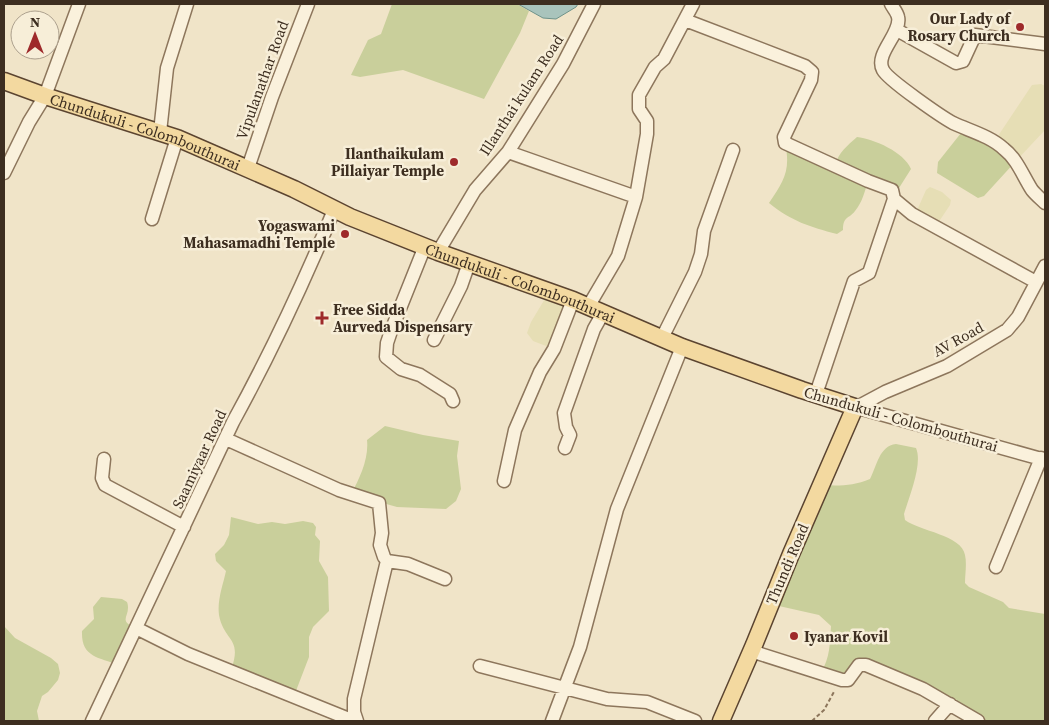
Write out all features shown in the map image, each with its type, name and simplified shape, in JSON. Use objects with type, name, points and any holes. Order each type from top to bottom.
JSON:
[{"type":"main road","name":"Chundukuli - Colombouthurai","points":[[4,81],[177,138],[248,168],[334,210],[431,249],[573,300],[682,347],[856,407]]},
{"type":"main road","name":"Thundi Road","points":[[721,721],[790,554],[856,407]]},
{"type":"street","points":[[4,173],[29,122],[45,96],[79,4]]},
{"type":"street","points":[[160,132],[167,68],[187,4]]},
{"type":"street","name":"Vipulanathar Road","points":[[248,168],[272,97],[308,4]]},
{"type":"street","name":"Illanthai kulam Road","points":[[453,401],[450,394],[420,376],[401,369],[386,356],[391,331],[431,249],[475,190],[508,152],[563,64],[594,4]]},
{"type":"street","points":[[565,448],[570,435],[566,427],[564,413],[594,329],[596,310],[618,256],[636,197],[647,134],[646,121],[639,109],[639,95],[655,67],[664,59],[693,4]]},
{"type":"street","points":[[891,4],[898,15],[899,23],[897,30],[884,51],[883,70],[902,87],[951,122],[985,137],[1004,148],[1016,161],[1034,192],[1045,203]]},
{"type":"street","points":[[685,20],[805,66],[812,72],[811,80],[784,137],[785,143],[892,190],[894,199],[869,273],[854,280],[816,394]]},
{"type":"street","points":[[897,30],[956,63],[963,61],[975,35],[1045,44]]},
{"type":"street","points":[[152,219],[177,138]]},
{"type":"street","points":[[662,338],[695,272],[701,254],[704,231],[733,150]]},
{"type":"street","points":[[508,152],[636,197]]},
{"type":"street","points":[[894,199],[920,218],[1036,282]]},
{"type":"street","name":"Saamiyaar Road","points":[[92,721],[303,281],[334,210]]},
{"type":"street","points":[[434,340],[461,286],[469,263]]},
{"type":"street","name":"AV Road","points":[[856,407],[886,391],[947,366],[1007,330],[1018,317],[1045,266]]},
{"type":"street","points":[[504,481],[516,430],[540,372],[554,349],[573,300]]},
{"type":"street","points":[[552,721],[580,647],[617,509],[682,347]]},
{"type":"street","name":"Chundukuli - Colombouthurai","points":[[856,407],[1043,459]]},
{"type":"street","points":[[226,439],[339,490],[379,503],[382,533],[380,545],[384,557],[387,560],[408,564],[445,579]]},
{"type":"street","points":[[104,459],[102,478],[105,484],[184,527]]},
{"type":"street","points":[[996,567],[1043,459]]},
{"type":"street","points":[[136,628],[188,654],[355,721],[354,699],[387,560]]},
{"type":"street","points":[[751,651],[842,680],[848,680],[860,665],[866,665],[923,689],[978,721]]},
{"type":"street","points":[[480,666],[607,699],[647,702],[695,721]]},
{"type":"street","points":[[935,721],[950,704]]},
{"type":"path","points":[[812,721],[824,710],[842,680]]},
{"type":"shaded area","points":[[1041,84],[1045,86],[1045,130],[1016,161],[994,142],[1032,85]]},
{"type":"shaded area","points":[[930,187],[942,192],[951,200],[950,205],[936,226],[915,215],[926,190]]},
{"type":"shaded area","points":[[549,292],[573,300],[554,349],[533,341],[527,333],[531,322]]},
{"type":"green space","points":[[392,4],[517,4],[529,11],[520,33],[484,99],[403,70],[360,77],[351,75],[368,40],[381,34]]},
{"type":"green space","points":[[965,128],[1016,161],[984,196],[978,198],[937,173],[938,162]]},
{"type":"green space","points":[[857,137],[872,140],[888,147],[907,163],[911,169],[899,188],[892,190],[868,181],[860,204],[853,214],[845,220],[843,230],[837,234],[801,223],[769,203],[779,188],[787,168],[785,143],[835,165],[841,153]]},
{"type":"green space","points":[[385,426],[459,441],[457,456],[461,489],[456,501],[446,509],[397,507],[351,494],[363,468],[367,454],[367,440]]},
{"type":"green space","points":[[896,444],[916,448],[918,455],[917,471],[904,514],[905,520],[948,538],[962,548],[966,558],[965,583],[969,587],[1003,602],[1009,608],[1045,614],[1045,721],[978,721],[866,665],[848,680],[821,672],[828,656],[831,626],[819,615],[770,604],[821,485],[846,485],[870,479],[879,457],[886,448]]},
{"type":"green space","points":[[231,517],[258,524],[272,522],[285,524],[303,521],[313,523],[316,527],[315,535],[320,541],[319,561],[328,577],[329,611],[313,627],[309,637],[309,657],[294,696],[231,670],[235,651],[234,645],[221,624],[219,615],[220,598],[226,571],[216,561],[215,554],[224,545],[229,535]]},
{"type":"green space","points":[[101,597],[122,599],[127,602],[127,623],[136,628],[119,665],[92,655],[84,646],[82,640],[82,631],[94,619],[93,607]]},
{"type":"green space","points":[[4,626],[15,638],[51,658],[58,664],[60,673],[58,680],[42,696],[37,711],[39,721],[4,721]]},
{"type":"water","points":[[518,4],[578,4],[556,19],[543,18]]},
{"type":"place","name":"Our Lady of Rosary Church","points":[[1020,27]]},
{"type":"place","name":"Ilanthaikulam Pillaiyar Temple","points":[[454,162]]},
{"type":"place","name":"Yogaswami Mahasamadhi Temple","points":[[345,234]]},
{"type":"place","name":"Free Sidda Aurveda Dispensary","points":[[322,318]]},
{"type":"place","name":"Iyanar Kovil","points":[[794,636]]}]
